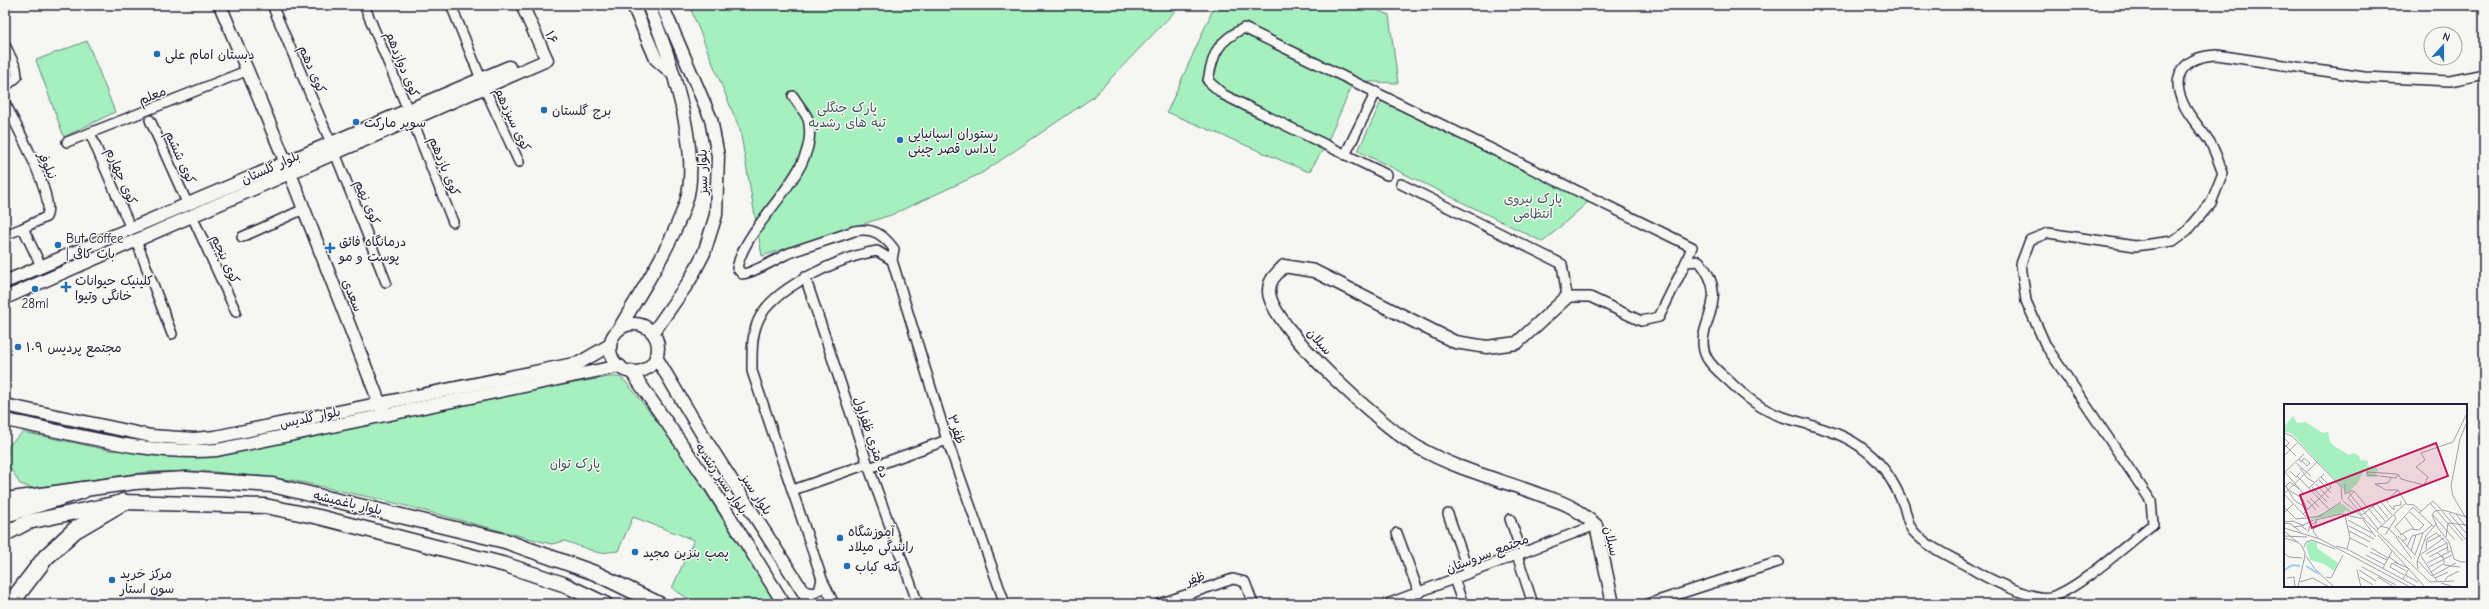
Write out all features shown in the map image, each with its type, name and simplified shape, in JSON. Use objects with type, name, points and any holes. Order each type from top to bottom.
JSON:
[{"type":"highway","points":[[5,514],[83,490]]},
{"type":"highway","points":[[10,604],[46,557],[75,530],[123,502]]},
{"type":"main road","name":"سعدی","points":[[220,5],[304,209],[383,410]]},
{"type":"main road","name":"۱۶","points":[[522,5],[545,56]]},
{"type":"main road","points":[[633,5],[656,59],[673,74]]},
{"type":"main road","name":"بلوار سبز","points":[[619,329],[666,248],[686,202],[690,181],[687,138],[680,98],[661,34],[648,5]]},
{"type":"main road","name":"بلوار سبز","points":[[653,333],[690,280],[704,253],[716,215],[718,156],[711,119],[662,5]]},
{"type":"main road","name":"بلوار گلستان","points":[[5,298],[136,240],[190,211],[545,56]]},
{"type":"main road","name":"بلوار گلستان","points":[[5,282],[131,229],[190,211]]},
{"type":"main road","points":[[131,229],[136,240]]},
{"type":"main road","points":[[41,266],[47,280]]},
{"type":"main road","name":"سبلان","points":[[1567,297],[1517,343],[1487,347],[1455,342],[1314,271],[1284,266],[1272,278],[1269,291],[1274,308],[1303,345],[1347,391],[1418,447],[1452,464],[1510,483],[1571,507],[1596,525],[1613,604]]},
{"type":"main road","points":[[637,324],[653,333],[658,344],[656,357],[643,370],[625,369],[612,357],[610,345],[619,329],[637,324]]},
{"type":"main road","name":"بلوار گلدیس","points":[[5,420],[149,448],[194,452],[239,446],[579,363],[610,345]]},
{"type":"main road","name":"بلوار سبز","points":[[656,357],[702,434],[810,604]]},
{"type":"main road","name":"بلوار گلدیس","points":[[5,405],[151,436],[194,439],[236,434],[625,369]]},
{"type":"main road","name":"بلوار سبز رشدیه","points":[[625,369],[710,485],[784,604]]},
{"type":"main road","name":"بلوار باغمیشه","points":[[5,500],[22,496],[83,490],[135,482],[186,479],[272,485],[505,541],[595,573],[659,604]]},
{"type":"main road","name":"بلوار باغمیشه","points":[[5,534],[28,522],[123,502],[265,506],[319,517],[506,565],[563,584],[601,603]]},
{"type":"main road","points":[[5,528],[28,522]]},
{"type":"street","name":"کوی دهم","points":[[272,5],[333,148]]},
{"type":"street","name":"کوی دوازدهم","points":[[364,5],[410,115]]},
{"type":"street","name":"کوی سیزدهم","points":[[451,5],[483,83],[519,162]]},
{"type":"street","points":[[1387,175],[1224,95],[1208,81],[1211,64],[1219,46],[1228,36],[1244,28],[1692,247],[1659,317],[1641,321],[1590,297],[1567,297],[1562,264],[1401,184]]},
{"type":"street","points":[[5,45],[16,68],[17,77],[5,87]]},
{"type":"street","points":[[1686,262],[1699,261],[1707,270],[1714,289],[1710,318],[1704,332],[1707,358],[1739,391],[1780,416],[1826,428],[1866,451],[1886,473],[1897,491],[1911,530],[1923,540],[1985,577],[2011,588],[2048,598],[2074,586],[2153,524],[2151,501],[2046,346],[2026,301],[2021,264],[2030,240],[2048,233],[2134,246],[2173,241],[2188,230],[2211,203],[2223,173],[2212,145],[2183,104],[2178,85],[2180,73],[2188,63],[2200,56],[2217,55],[2364,77],[2450,81],[2484,74]]},
{"type":"street","name":"معلم","points":[[67,142],[246,71]]},
{"type":"street","points":[[1345,155],[1376,92]]},
{"type":"street","name":"ظفر۳","points":[[793,96],[807,118],[810,141],[794,178],[754,233],[737,268],[742,274],[748,274],[759,266],[790,253],[865,228],[884,235],[894,249],[892,260],[947,440],[1005,604]]},
{"type":"street","name":"نیلوفر","points":[[5,102],[42,184],[49,206],[46,217],[5,235]]},
{"type":"street","name":"کوی یازدهم","points":[[410,115],[453,222]]},
{"type":"street","name":"کوی ششم","points":[[150,120],[190,211]]},
{"type":"street","name":"کوی چهارم","points":[[90,133],[131,229]]},
{"type":"street","name":"کوی نهم","points":[[333,148],[386,282]]},
{"type":"street","points":[[242,237],[304,209]]},
{"type":"street","name":"کوی پنجم","points":[[190,211],[236,312]]},
{"type":"street","points":[[23,228],[41,266]]},
{"type":"street","points":[[136,240],[172,334]]},
{"type":"street","points":[[834,604],[822,579],[752,370],[751,340],[762,314],[780,296],[805,277],[866,253],[877,251],[892,260]]},
{"type":"street","name":"ده متری ظفراول","points":[[805,277],[868,466],[918,604]]},
{"type":"street","points":[[793,490],[947,440]]},
{"type":"street","points":[[1448,514],[1469,573]]},
{"type":"street","points":[[1510,519],[1533,604]]},
{"type":"street","name":"مجتمع سروستان","points":[[1387,604],[1596,525]]},
{"type":"street","points":[[1397,533],[1419,593]]},
{"type":"street","points":[[1648,604],[1778,562]]},
{"type":"street","points":[[803,591],[814,593],[819,591],[822,579]]},
{"type":"street","name":"ظفر","points":[[1159,604],[1172,602],[1233,579],[1240,579],[1245,582],[1253,604]]},
{"type":"street","points":[[1454,579],[1463,604]]},
{"type":"green space","name":"پارک جنگلی تپه های رشدیه","points":[[689,5],[1181,5],[1092,98],[982,173],[891,215],[762,256],[740,130]]},
{"type":"green space","points":[[1215,5],[1367,5],[1389,15],[1398,83],[1354,81],[1326,145],[1309,172],[1167,112]]},
{"type":"green space","points":[[87,41],[115,112],[64,137],[36,60]]},
{"type":"green space","name":"پارک نیروی انتظامی","points":[[1382,100],[1589,201],[1543,242],[1358,151]]},
{"type":"green space","name":"پارک توان","points":[[609,377],[620,377],[627,383],[674,443],[777,604],[696,604],[672,588],[694,540],[633,517],[618,551],[599,553],[565,541],[551,544],[391,502],[292,480],[206,471],[147,472],[32,488],[20,484],[7,463],[9,445],[23,432],[108,450],[212,454],[330,433],[517,393]]},
{"type":"place","name":"دبستان امام علی","points":[[157,54]]},
{"type":"place","name":"برج گلستان","points":[[544,110]]},
{"type":"place","name":"سوپر مارکت","points":[[356,122]]},
{"type":"place","name":"رستوران اسپانیایی باداس قصر چینی","points":[[900,140]]},
{"type":"place","name":"But Coffee | بات کافی","points":[[58,245]]},
{"type":"place","name":"درمانگاه فائق پوست و مو","points":[[330,248]]},
{"type":"place","name":"کلینیک حیوانات خانگی وتیوا","points":[[66,287]]},
{"type":"place","name":"28ml","points":[[35,289]]},
{"type":"place","name":"مجتمع پردیس ۱۰۹","points":[[18,347]]},
{"type":"place","name":"آموزشگاه رانندگی میلاد","points":[[840,538]]},
{"type":"place","name":"پمپ بنزین مجید","points":[[635,552]]},
{"type":"place","name":"کته کباب","points":[[847,566]]},
{"type":"place","name":"مرکز خرید سون استار","points":[[112,580]]}]
